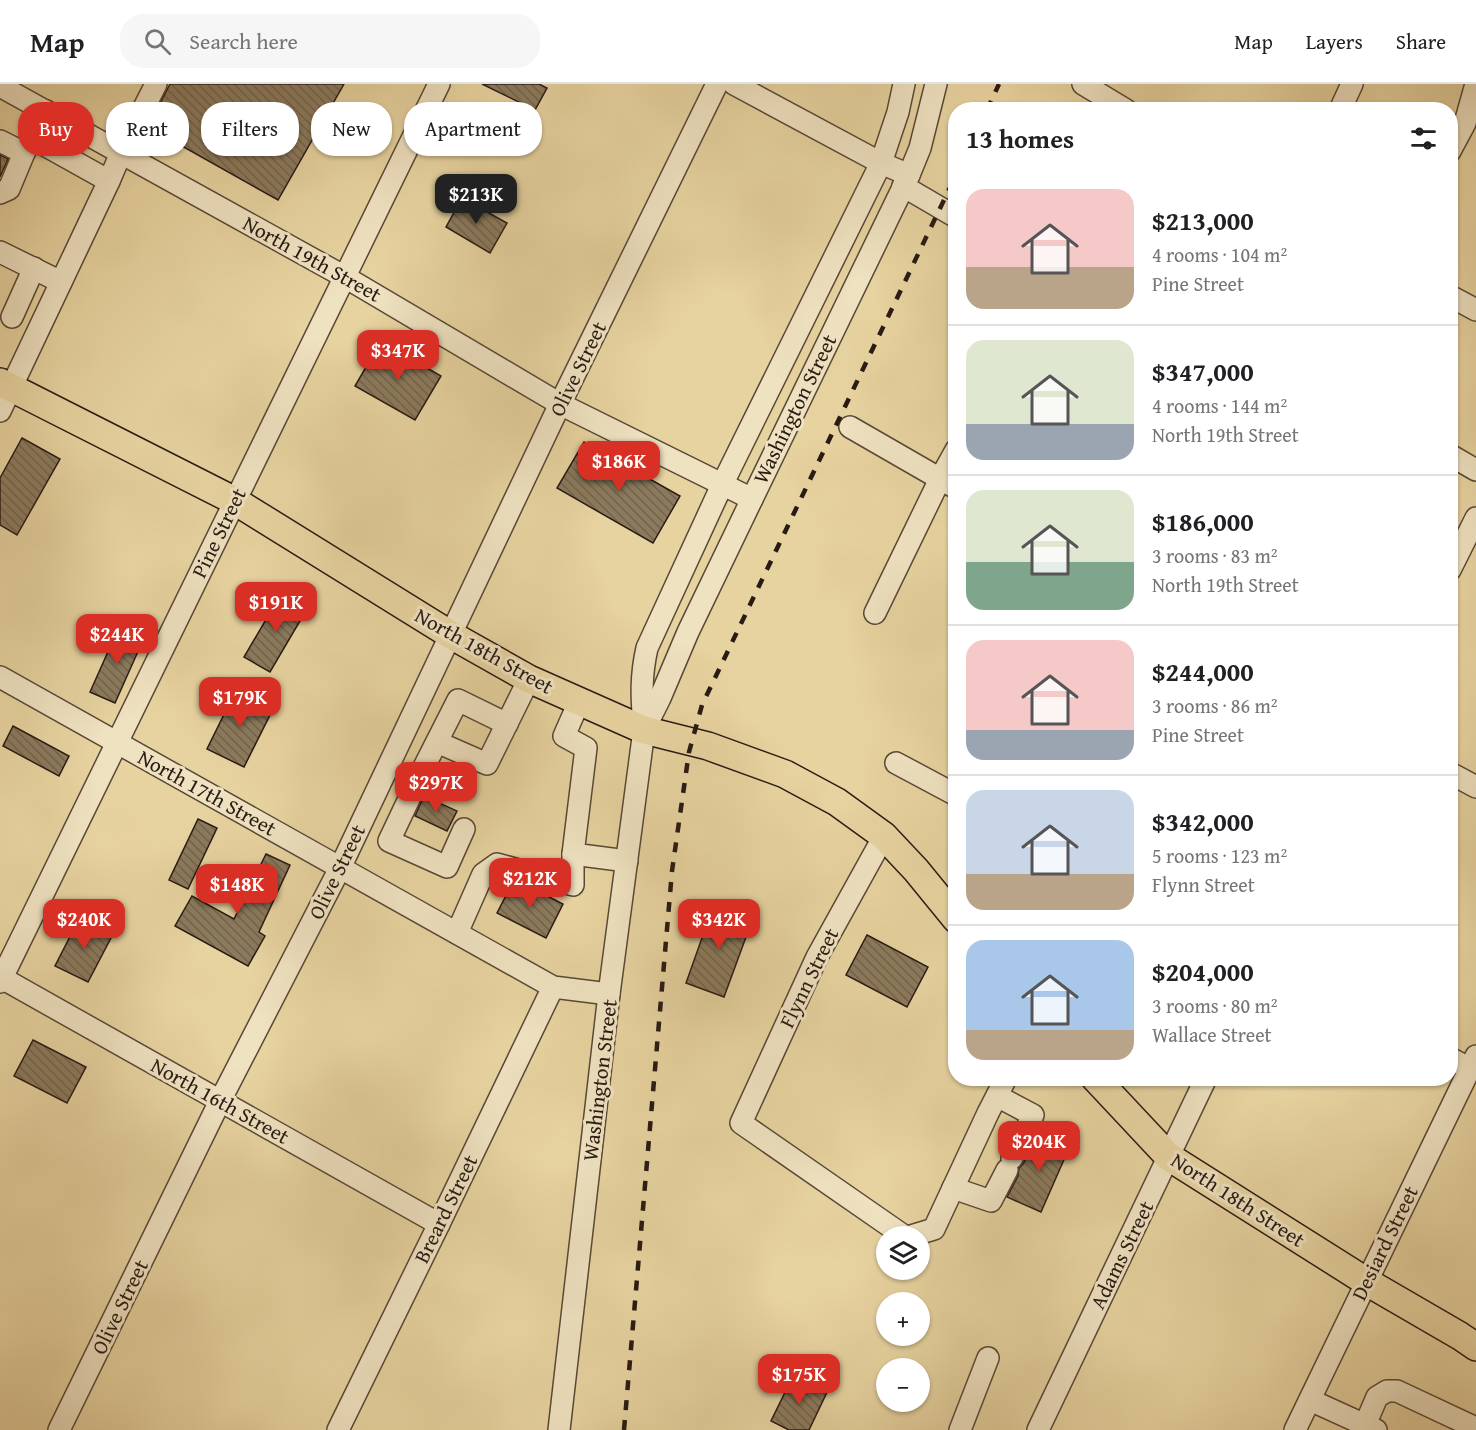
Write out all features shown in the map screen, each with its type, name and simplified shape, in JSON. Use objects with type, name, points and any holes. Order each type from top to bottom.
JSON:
[{"type":"main road","name":"North 18th Street","points":[[4,394],[235,501],[451,635],[529,679],[644,730],[708,746],[785,774],[837,802],[884,836],[948,909]]},
{"type":"main road","name":"North 18th Street","points":[[1102,1086],[1169,1157],[1366,1282],[1476,1347]]},
{"type":"street","points":[[147,102],[156,84]]},
{"type":"street","name":"Pine Street","points":[[1,979],[439,84]]},
{"type":"street","name":"Olive Street","points":[[59,1430],[220,1101],[340,867],[560,404],[717,84]]},
{"type":"street","points":[[734,84],[880,163],[948,211]]},
{"type":"street","name":"Washington Street","points":[[559,1430],[609,994],[644,730],[641,692],[642,670],[647,648],[722,485],[880,163],[904,84]]},
{"type":"street","name":"Washington Street","points":[[644,730],[693,622],[906,181],[920,148],[936,84]]},
{"type":"street","points":[[1083,84],[1113,102]]},
{"type":"street","points":[[1344,102],[1352,84]]},
{"type":"street","points":[[1458,136],[1465,123],[1476,84]]},
{"type":"street","name":"North 19th Street","points":[[0,86],[29,102]]},
{"type":"street","points":[[0,141],[18,144]]},
{"type":"street","points":[[0,193],[9,189],[23,156]]},
{"type":"street","points":[[53,156],[109,181]]},
{"type":"street","points":[[4,394],[38,330],[120,156]]},
{"type":"street","name":"North 19th Street","points":[[126,156],[345,277],[560,404],[752,499]]},
{"type":"street","points":[[0,252],[61,282]]},
{"type":"street","points":[[34,268],[6,323],[38,330]]},
{"type":"street","points":[[1458,300],[1476,310]]},
{"type":"street","points":[[850,427],[948,483],[875,613]]},
{"type":"street","points":[[1458,460],[1476,470]]},
{"type":"street","points":[[1458,554],[1476,518]]},
{"type":"street","name":"North 17th Street","points":[[0,677],[552,987],[609,994]]},
{"type":"street","points":[[437,742],[487,764],[529,679]]},
{"type":"street","points":[[464,829],[447,867],[389,841],[458,700],[507,724]]},
{"type":"street","points":[[457,933],[483,874],[497,864],[573,885],[573,854],[586,748],[564,736],[579,702]]},
{"type":"street","points":[[394,752],[425,765]]},
{"type":"street","points":[[896,763],[948,791]]},
{"type":"street","points":[[1458,777],[1476,787]]},
{"type":"street","name":"Flynn Street","points":[[884,836],[817,957],[741,1123],[890,1226]]},
{"type":"street","points":[[573,854],[627,861]]},
{"type":"street","name":"North 16th Street","points":[[1,979],[440,1224]]},
{"type":"street","name":"Breard Street","points":[[338,1430],[440,1224],[552,987]]},
{"type":"street","points":[[1458,1060],[1473,1063]]},
{"type":"street","name":"Desiard Street","points":[[1295,1430],[1473,1063]]},
{"type":"street","name":"Adams Street","points":[[1038,1430],[1169,1157],[1197,1086]]},
{"type":"street","points":[[930,1230],[934,1229],[953,1188],[1001,1087],[1033,1115],[991,1201],[953,1188]]},
{"type":"street","points":[[960,1430],[988,1358]]},
{"type":"street","points":[[1310,1400],[1371,1427],[1377,1397],[1387,1391],[1396,1391],[1476,1428]]},
{"type":"building","points":[[170,84],[344,84],[334,102],[311,102],[311,142],[278,200],[189,150],[189,102],[161,102]]},
{"type":"building","points":[[482,84],[539,84],[547,88],[539,102],[519,102]]},
{"type":"building","points":[[0,155],[8,159],[0,177]]},
{"type":"building","points":[[462,198],[507,223],[490,253],[446,227]]},
{"type":"building","points":[[381,341],[441,376],[415,420],[355,386]]},
{"type":"building","points":[[22,438],[60,459],[17,535],[0,525],[0,478]]},
{"type":"building","points":[[584,442],[680,496],[653,543],[557,488]]},
{"type":"building","points":[[281,594],[307,609],[270,672],[244,657]]},
{"type":"building","points":[[119,627],[144,638],[115,703],[90,692]]},
{"type":"building","points":[[237,688],[274,707],[244,767],[207,749]]},
{"type":"building","points":[[13,726],[69,756],[59,776],[3,746]]},
{"type":"building","points":[[424,796],[457,811],[447,831],[415,816]]},
{"type":"building","points":[[198,819],[217,828],[188,889],[169,880]]},
{"type":"building","points":[[266,854],[290,865],[259,932],[265,936],[248,966],[175,926],[192,896],[234,919]]},
{"type":"building","points":[[513,882],[526,885],[563,904],[546,938],[497,913]]},
{"type":"building","points":[[714,904],[753,918],[724,997],[686,983]]},
{"type":"building","points":[[80,917],[113,934],[88,982],[55,966]]},
{"type":"building","points":[[867,935],[928,967],[907,1007],[846,975]]},
{"type":"building","points":[[33,1040],[86,1067],[67,1103],[14,1076]]},
{"type":"building","points":[[1039,1133],[1070,1146],[1041,1212],[1007,1197],[1018,1176],[1019,1168]]},
{"type":"building","points":[[794,1374],[828,1390],[809,1430],[789,1430],[771,1421]]},
{"type":"railway","points":[[991,102],[999,84]]},
{"type":"railway","points":[[624,1430],[672,871],[689,752],[702,705],[948,192]]}]
